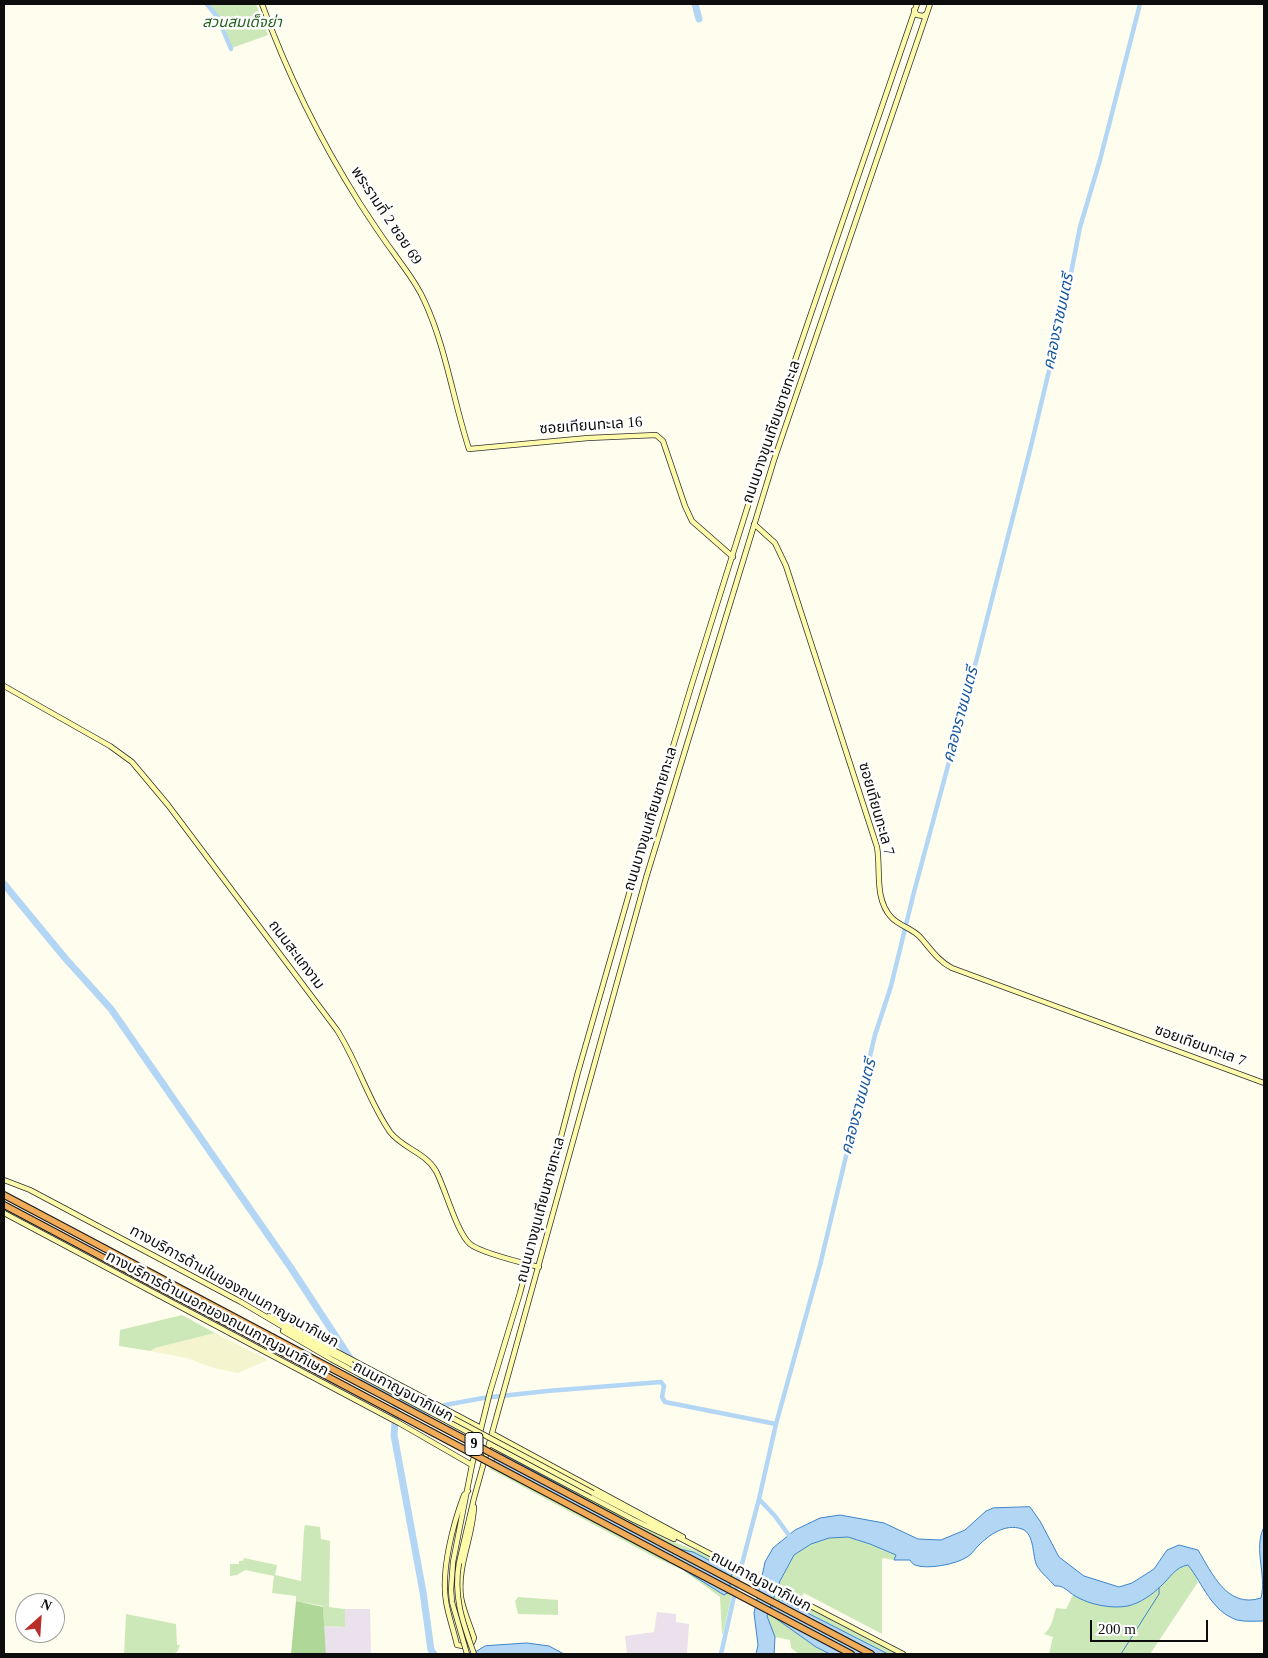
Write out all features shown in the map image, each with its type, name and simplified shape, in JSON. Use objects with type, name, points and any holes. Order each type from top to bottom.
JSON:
[{"type":"highway","name":"ถนนกาญจนาภิเษก","points":[[4,1194],[871,1654]]},
{"type":"highway","name":"ถนนกาญจนาภิเษก","points":[[4,1205],[851,1654]]},
{"type":"main road","name":"พระรามที่ 2 ซอย 69","points":[[262,4],[298,90],[341,172],[370,219],[412,278],[424,300],[441,348],[469,449]]},
{"type":"main road","name":"ถนนบางขุนเทียนชายทะเล","points":[[474,1654],[457,1599],[456,1578],[474,1498],[632,926],[758,511],[914,33],[914,10],[916,4]]},
{"type":"main road","name":"ถนนบางขุนเทียนชายทะเล","points":[[467,1654],[452,1602],[453,1562],[472,1465],[490,1392],[528,1264],[578,1072],[620,923],[691,687],[777,413],[914,33],[930,4]]},
{"type":"main road","points":[[914,10],[917,15],[923,16],[926,14]]},
{"type":"main road","name":"ซอยเทียนทะเล 16","points":[[469,449],[588,438],[656,435],[663,441],[692,521],[732,557]]},
{"type":"main road","points":[[748,506],[751,512],[758,511]]},
{"type":"main road","name":"ซอยเทียนทะเล 7","points":[[754,524],[775,544],[786,566],[876,847],[881,896],[886,910],[893,919],[914,931],[939,960],[952,968],[1264,1083]]},
{"type":"main road","name":"ถนนสะแกงาม","points":[[4,686],[110,746],[132,762],[168,805],[337,1030],[346,1043],[374,1106],[391,1133],[431,1163],[464,1237],[468,1242],[476,1248],[539,1267]]},
{"type":"main road","points":[[620,923],[626,927],[632,926]]},
{"type":"main road","points":[[616,939],[622,938],[628,942]]},
{"type":"main road","name":"ทางบริการด้านในของถนนกาญจนาภิเษก","points":[[4,1180],[30,1190],[240,1302],[307,1341],[593,1493],[903,1654]]},
{"type":"main road","name":"ทางบริการด้านนอกของถนนกาญจนาภิเษก","points":[[4,1213],[399,1423],[472,1465]]},
{"type":"main road","points":[[240,1302],[358,1362],[481,1428]]},
{"type":"main road","points":[[240,1302],[299,1340],[369,1380],[479,1438]]},
{"type":"main road","points":[[493,1434],[645,1516],[708,1553]]},
{"type":"main road","points":[[490,1444],[634,1520],[708,1553]]},
{"type":"main road","points":[[468,1491],[464,1495],[453,1531],[445,1575],[446,1600],[457,1645],[463,1646],[472,1643],[474,1638],[461,1597],[461,1577],[473,1521],[474,1498]]},
{"type":"shaded area","points":[[345,1609],[370,1609],[371,1654],[326,1654],[324,1626],[345,1627]]},
{"type":"shaded area","points":[[657,1612],[676,1614],[676,1622],[689,1624],[687,1654],[627,1654],[625,1636],[654,1632]]},
{"type":"green space","name":"สวนสมเด็จย่า","points":[[210,4],[256,4],[268,35],[232,48],[219,17]]},
{"type":"green space","points":[[182,1315],[215,1333],[155,1348],[150,1351],[119,1346],[120,1330]]},
{"type":"green space","points":[[215,1333],[268,1360],[238,1373],[214,1368],[187,1358],[150,1351],[155,1348]]},
{"type":"green space","points":[[495,1449],[666,1539],[707,1555],[737,1571],[723,1634],[720,1597],[683,1570],[654,1557],[490,1469]]},
{"type":"green space","points":[[305,1525],[320,1527],[321,1539],[330,1541],[329,1607],[345,1609],[345,1627],[324,1626],[323,1606],[296,1601],[296,1596],[272,1593],[274,1576],[245,1570],[237,1575],[230,1576],[230,1564],[239,1564],[239,1561],[243,1561],[244,1558],[277,1565],[275,1575],[301,1581]]},
{"type":"green space","points":[[848,1537],[897,1556],[894,1560],[883,1558],[882,1560],[882,1634],[804,1593],[801,1598],[802,1604],[899,1654],[799,1654],[791,1648],[790,1640],[775,1637],[767,1616],[780,1582],[794,1555],[811,1544],[829,1538]]},
{"type":"green space","points":[[1188,1565],[1194,1572],[1198,1582],[1150,1654],[1049,1654],[1053,1637],[1044,1634],[1051,1626],[1056,1608],[1066,1609],[1073,1595],[1094,1603],[1115,1607],[1130,1605],[1161,1586],[1175,1570]]},
{"type":"green space","points":[[518,1597],[558,1600],[558,1615],[518,1614],[515,1601]]},
{"type":"green space","points":[[296,1601],[323,1607],[326,1654],[291,1654]]},
{"type":"green space","points":[[126,1614],[176,1624],[177,1645],[180,1645],[177,1652],[172,1654],[124,1654]]},
{"type":"water","points":[[497,1454],[505,1455],[675,1548],[693,1552],[732,1572],[729,1592],[724,1595],[681,1568],[496,1469],[494,1462]]},
{"type":"water","points":[[1030,1507],[1040,1521],[1059,1557],[1084,1576],[1119,1587],[1132,1583],[1154,1569],[1167,1550],[1179,1545],[1198,1550],[1222,1587],[1230,1594],[1249,1600],[1261,1598],[1260,1544],[1264,1527],[1264,1621],[1237,1620],[1228,1616],[1214,1604],[1188,1565],[1176,1570],[1150,1595],[1132,1605],[1115,1607],[1087,1602],[1063,1588],[1055,1586],[1043,1574],[1035,1562],[1029,1535],[1022,1529],[1010,1528],[998,1531],[962,1560],[934,1567],[915,1565],[910,1560],[894,1560],[896,1555],[848,1537],[829,1538],[811,1544],[794,1555],[780,1581],[767,1616],[775,1637],[774,1654],[756,1654],[758,1645],[754,1613],[765,1562],[773,1548],[795,1530],[820,1518],[840,1515],[884,1523],[918,1539],[941,1540],[965,1530],[986,1511],[993,1508]]},
{"type":"water","points":[[780,1599],[888,1654],[830,1654],[816,1647],[771,1615],[772,1607]]},
{"type":"water","points":[[527,1643],[549,1646],[564,1654],[472,1654],[485,1646]]},
{"type":"waterway","points":[[207,4],[218,18],[231,49]]},
{"type":"waterway","points":[[695,4],[699,19]]},
{"type":"waterway","name":"คลองราชมนตรี","points":[[776,1424],[820,1265],[875,1035],[891,986],[914,892],[978,654],[1065,304],[1080,227],[1100,160],[1140,4]]},
{"type":"waterway","points":[[4,884],[65,958],[111,1009],[291,1268],[365,1381],[397,1398],[394,1435],[423,1592],[431,1650],[434,1654]]},
{"type":"waterway","points":[[397,1398],[429,1414],[445,1405],[483,1398],[661,1382],[664,1386],[662,1397],[665,1402],[776,1424],[759,1499],[775,1516],[791,1538]]},
{"type":"waterway","points":[[721,1654],[759,1499]]},
{"type":"waterway","points":[[1121,1654],[1159,1594],[1159,1588]]}]
